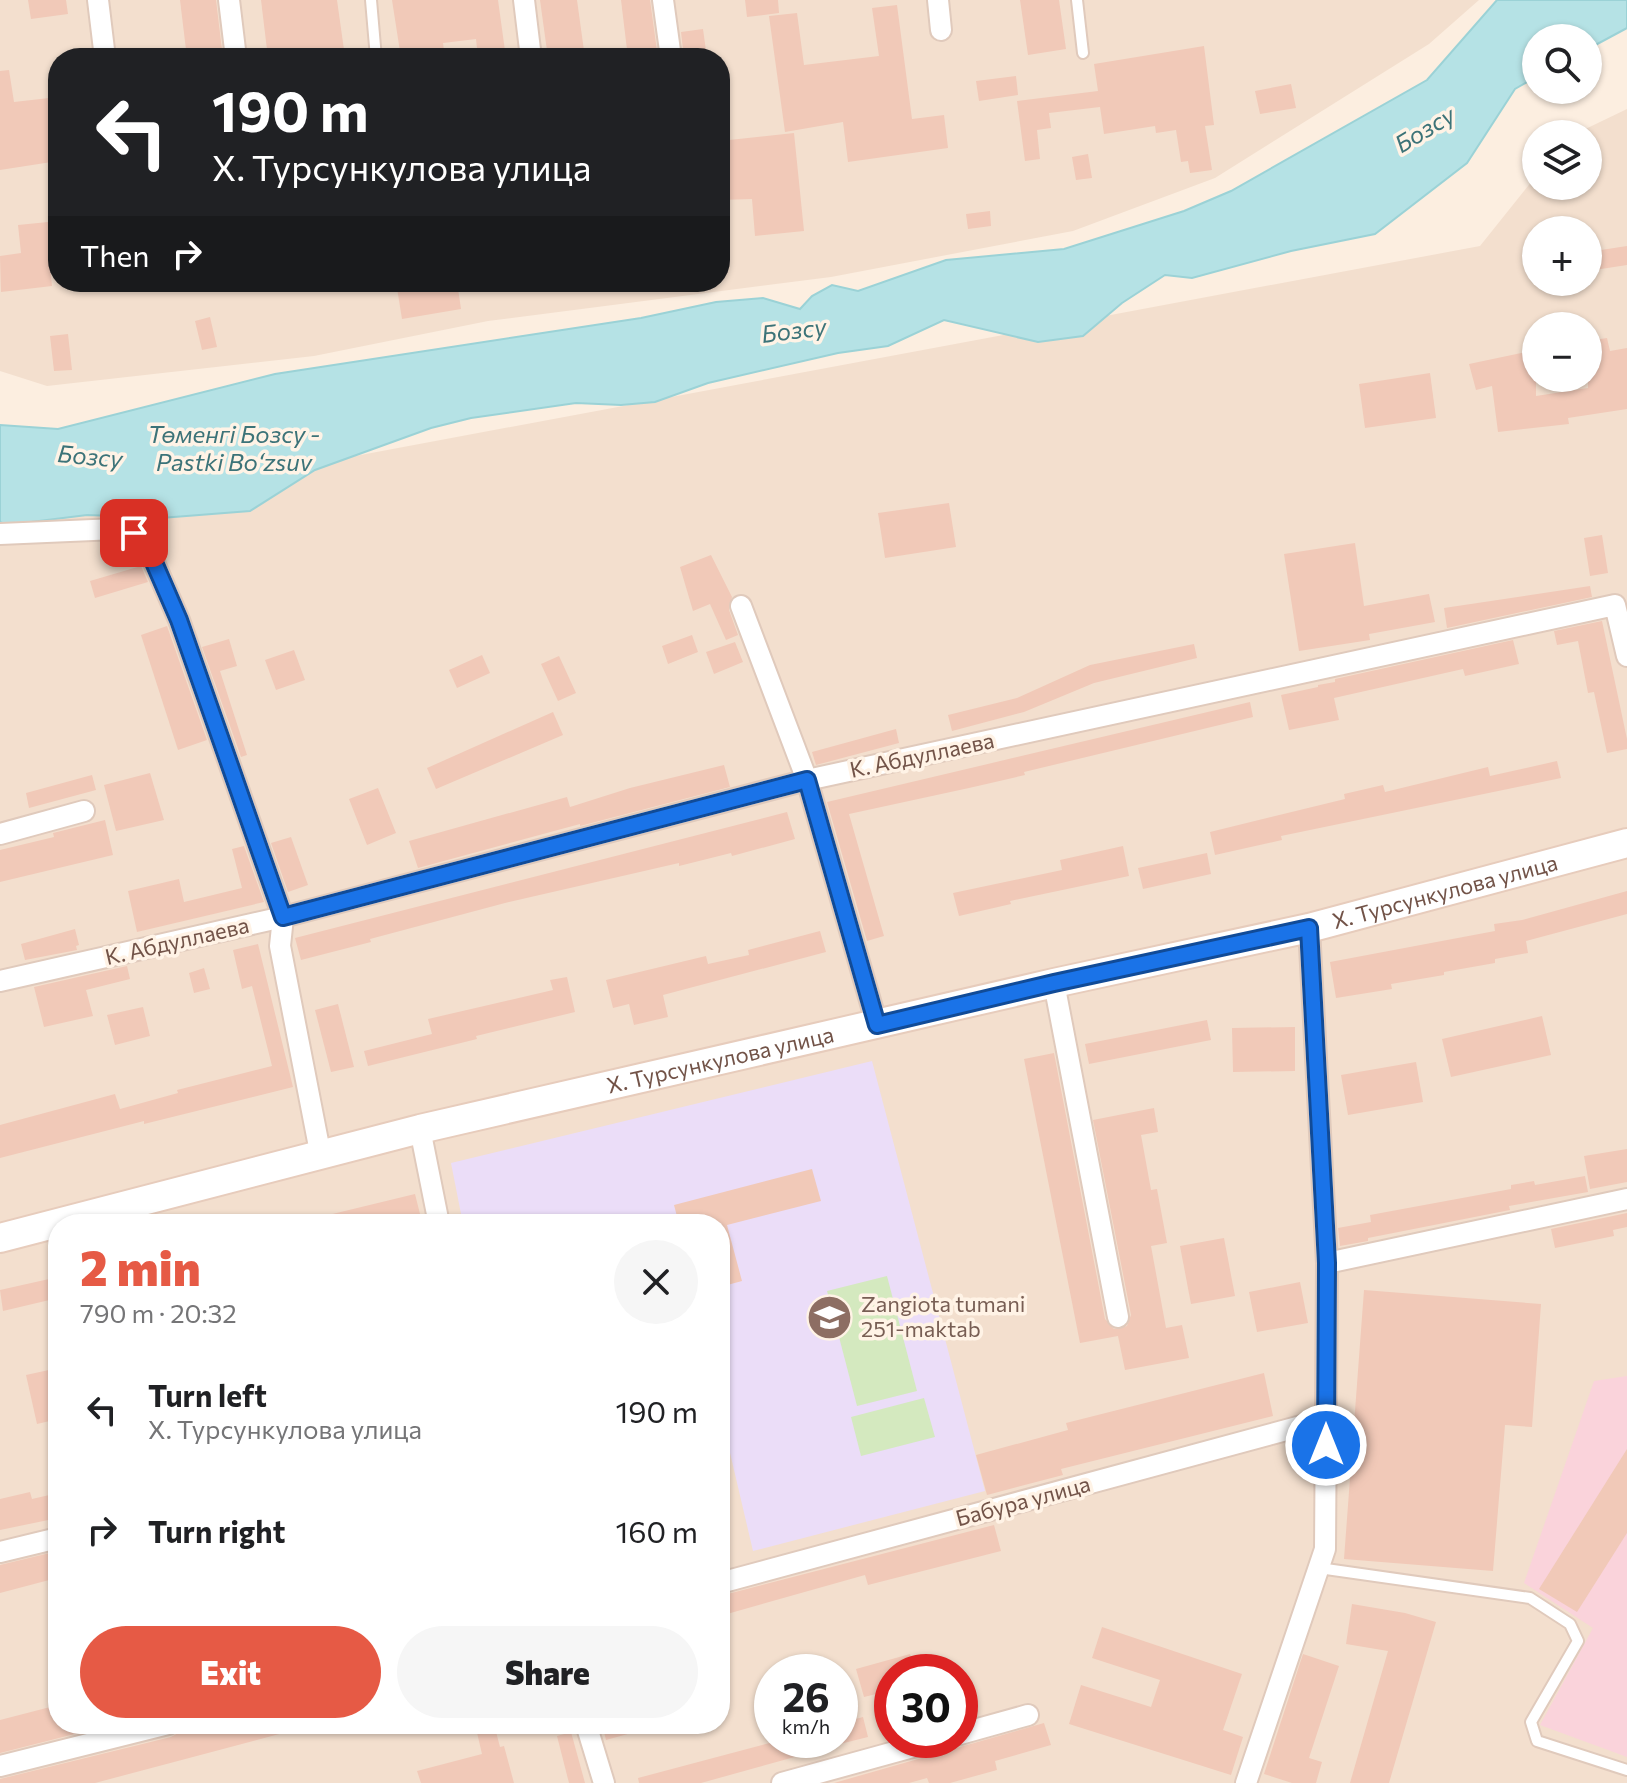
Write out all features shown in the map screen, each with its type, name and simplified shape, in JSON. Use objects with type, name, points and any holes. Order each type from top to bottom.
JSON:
[{"type":"street","points":[[98,0],[104,48]]},
{"type":"street","points":[[229,0],[235,48]]},
{"type":"street","points":[[524,0],[530,48]]},
{"type":"street","points":[[663,0],[670,48]]},
{"type":"street","points":[[938,0],[941,30]]},
{"type":"street","points":[[0,534],[116,529],[134,533],[146,544],[179,620],[283,917],[280,946],[321,1157]]},
{"type":"street","name":"К. Абдуллаева","points":[[0,981],[283,917],[807,780],[1615,605],[1627,656]]},
{"type":"street","points":[[741,606],[807,780],[877,1025]]},
{"type":"street","points":[[0,834],[84,811]]},
{"type":"street","name":"Х. Турсункулова улица","points":[[95,1214],[420,1129],[1054,983],[1309,928],[1627,843]]},
{"type":"street","points":[[1246,1783],[1325,1549],[1327,1263],[1309,928]]},
{"type":"street","points":[[1054,983],[1118,1317]]},
{"type":"street","points":[[420,1129],[437,1214]]},
{"type":"street","points":[[1327,1263],[1627,1199]]},
{"type":"street","name":"Х. Турсункулова улица","points":[[0,1238],[48,1226]]},
{"type":"street","name":"Бабура улица","points":[[730,1580],[1327,1419]]},
{"type":"street","points":[[0,1552],[48,1540]]},
{"type":"street","points":[[978,1729],[1028,1715]]},
{"type":"street","points":[[0,1766],[128,1734]]},
{"type":"street","points":[[589,1734],[604,1783]]},
{"type":"street","points":[[782,1783],[874,1758]]},
{"type":"lane","points":[[371,0],[375,48]]},
{"type":"lane","points":[[1077,0],[1083,53]]},
{"type":"lane","points":[[1319,1568],[1530,1598],[1570,1624],[1578,1641],[1531,1722],[1537,1741],[1627,1770]]},
{"type":"shaded area","points":[[0,0],[1479,0],[1429,44],[1215,178],[1073,231],[831,277],[730,290],[730,48],[48,48],[48,292],[714,292],[488,321],[314,356],[47,386],[0,371]]},
{"type":"shaded area","points":[[1627,109],[1627,1783],[0,1783],[0,489],[232,479],[1480,246],[1522,194],[1522,200],[1602,200],[1602,121]]},
{"type":"shaded area","name":"Zangiota tumani 251-maktab","points":[[872,1061],[985,1491],[753,1551],[730,1453],[730,1214],[461,1214],[451,1163]]},
{"type":"shaded area","points":[[1627,1376],[1627,1757],[1540,1725],[1593,1628],[1524,1583],[1594,1381]]},
{"type":"green space","points":[[887,1276],[917,1391],[857,1406],[827,1291]]},
{"type":"green space","points":[[924,1398],[935,1437],[861,1456],[851,1417]]},
{"type":"water","name":"Төменгі Бозсу - Pastki Boʻzsuv","points":[[1497,0],[1627,0],[1627,28],[1602,41],[1602,24],[1522,24],[1522,85],[1515,89],[1467,163],[1375,234],[1291,251],[1192,278],[1165,275],[1122,303],[1083,336],[1038,342],[944,320],[888,346],[838,353],[708,383],[655,402],[621,405],[576,403],[471,418],[431,428],[315,470],[250,511],[161,518],[87,515],[7,525],[0,522],[0,425],[58,429],[275,374],[641,318],[716,302],[763,298],[800,309],[812,296],[832,285],[858,291],[946,260],[1064,249],[1184,211],[1231,191],[1427,80]]},
{"type":"building","points":[[28,0],[66,0],[68,14],[31,19]]},
{"type":"building","points":[[180,0],[216,0],[222,48],[186,48]]},
{"type":"building","points":[[261,0],[337,0],[344,48],[267,48]]},
{"type":"building","points":[[392,0],[498,0],[505,48],[477,48],[476,39],[443,43],[444,48],[399,48]]},
{"type":"building","points":[[540,0],[577,0],[584,48],[547,48]]},
{"type":"building","points":[[621,0],[650,0],[657,48],[627,48]]},
{"type":"building","points":[[745,0],[778,0],[779,13],[747,17]]},
{"type":"building","points":[[1020,0],[1059,0],[1066,49],[1028,55]]},
{"type":"building","points":[[897,5],[912,119],[944,115],[948,148],[848,162],[843,122],[785,132],[769,16],[797,13],[804,65],[879,56],[872,8]]},
{"type":"building","points":[[703,29],[706,48],[683,48],[681,32]]},
{"type":"building","points":[[1204,46],[1214,125],[1205,126],[1212,170],[1190,173],[1188,161],[1181,162],[1176,130],[1156,133],[1155,126],[1104,134],[1100,107],[1049,113],[1051,128],[1037,130],[1040,159],[1025,161],[1017,101],[1098,91],[1094,64]]},
{"type":"building","points":[[9,70],[14,102],[48,98],[48,163],[0,170],[0,71]]},
{"type":"building","points":[[1016,76],[1018,95],[979,101],[976,81]]},
{"type":"building","points":[[1291,84],[1296,108],[1260,114],[1255,91]]},
{"type":"building","points":[[794,133],[804,231],[755,236],[752,199],[730,200],[730,140]]},
{"type":"building","points":[[1088,154],[1092,178],[1076,180],[1072,157]]},
{"type":"building","points":[[990,211],[991,226],[968,229],[966,214]]},
{"type":"building","points":[[48,222],[48,286],[1,292],[0,256],[21,253],[18,225]]},
{"type":"building","points":[[1627,246],[1627,265],[1602,269],[1602,250]]},
{"type":"building","points":[[398,292],[458,292],[461,309],[402,319]]},
{"type":"building","points":[[210,317],[217,347],[202,350],[195,321]]},
{"type":"building","points":[[68,334],[72,370],[54,371],[50,336]]},
{"type":"building","points":[[1607,338],[1610,351],[1627,348],[1627,409],[1568,418],[1569,424],[1498,432],[1492,386],[1476,390],[1469,364],[1522,353],[1522,392],[1536,392],[1536,396],[1562,392],[1602,392],[1602,339]]},
{"type":"building","points":[[1430,373],[1436,418],[1365,428],[1359,384]]},
{"type":"building","points":[[949,503],[956,547],[885,558],[878,513]]},
{"type":"building","points":[[1602,535],[1608,573],[1590,576],[1584,538]]},
{"type":"building","points":[[1355,543],[1364,606],[1429,594],[1435,622],[1369,634],[1370,640],[1299,651],[1284,554]]},
{"type":"building","points":[[711,555],[732,597],[729,610],[738,635],[726,640],[710,604],[693,611],[680,567]]},
{"type":"building","points":[[141,566],[148,582],[95,598],[90,581]]},
{"type":"building","points":[[1590,586],[1592,597],[1447,628],[1444,608]]},
{"type":"building","points":[[1602,621],[1627,739],[1627,749],[1607,753],[1594,692],[1588,693],[1578,641],[1557,645],[1554,631]]},
{"type":"building","points":[[167,626],[207,740],[178,750],[141,635]]},
{"type":"building","points":[[692,635],[698,652],[668,664],[662,646]]},
{"type":"building","points":[[229,639],[237,666],[220,671],[247,755],[241,757],[202,647]]},
{"type":"building","points":[[1513,640],[1519,664],[1465,676],[1463,669],[1334,698],[1339,720],[1289,730],[1281,695],[1335,682],[1335,679]]},
{"type":"building","points":[[735,642],[743,662],[714,674],[706,652]]},
{"type":"building","points":[[1194,644],[1197,658],[1094,683],[1024,712],[952,731],[948,715],[1017,698],[1090,665]]},
{"type":"building","points":[[294,650],[305,680],[276,690],[265,660]]},
{"type":"building","points":[[482,655],[490,673],[457,688],[449,670]]},
{"type":"building","points":[[559,656],[576,693],[558,701],[541,664]]},
{"type":"building","points":[[1250,702],[1253,717],[1024,772],[1025,775],[849,814],[884,936],[867,941],[827,802]]},
{"type":"building","points":[[553,712],[563,735],[436,789],[427,768]]},
{"type":"building","points":[[896,729],[899,743],[816,765],[812,752]]},
{"type":"building","points":[[1557,761],[1561,778],[1281,836],[1282,840],[1215,855],[1210,832],[1345,799],[1344,794],[1383,785],[1385,792],[1488,767],[1490,776]]},
{"type":"building","points":[[724,765],[730,787],[418,868],[409,841],[567,797],[570,807],[630,788]]},
{"type":"building","points":[[150,773],[164,820],[116,831],[104,785]]},
{"type":"building","points":[[92,775],[96,790],[29,808],[26,793]]},
{"type":"building","points":[[378,788],[396,833],[367,845],[349,799]]},
{"type":"building","points":[[787,812],[795,839],[732,856],[731,853],[679,866],[679,863],[505,903],[301,960],[295,938]]},
{"type":"building","points":[[105,820],[113,855],[0,882],[0,850]]},
{"type":"building","points":[[291,837],[308,885],[288,892],[271,843]]},
{"type":"building","points":[[244,846],[264,902],[137,932],[128,891],[179,879],[184,902],[242,888],[232,849]]},
{"type":"building","points":[[1123,846],[1129,876],[1010,901],[1011,904],[959,916],[953,893],[1062,870],[1060,860]]},
{"type":"building","points":[[1207,853],[1211,874],[1143,889],[1138,868]]},
{"type":"building","points":[[1627,891],[1627,914],[1526,941],[1528,953],[1495,959],[1495,963],[1444,972],[1444,975],[1391,984],[1392,989],[1336,998],[1330,962],[1495,931],[1494,924],[1522,920]]},
{"type":"building","points":[[75,929],[79,945],[76,946],[77,950],[25,960],[21,944]]},
{"type":"building","points":[[820,931],[826,952],[663,995],[668,1017],[634,1025],[629,1004],[613,1008],[606,980],[706,956],[708,964],[749,955],[748,950]]},
{"type":"building","points":[[258,944],[293,1087],[0,1158],[0,1125],[115,1094],[120,1109],[178,1093],[177,1090],[272,1066],[252,986],[242,989],[233,950]]},
{"type":"building","points":[[127,966],[130,979],[86,990],[93,1016],[44,1027],[34,987]]},
{"type":"building","points":[[204,968],[210,989],[194,993],[189,973]]},
{"type":"building","points":[[567,977],[575,1012],[368,1066],[364,1051],[432,1034],[428,1019],[553,990],[550,980]]},
{"type":"building","points":[[338,1004],[354,1067],[331,1072],[315,1010]]},
{"type":"building","points":[[143,1007],[150,1036],[115,1045],[107,1015]]},
{"type":"building","points":[[1542,1016],[1551,1055],[1451,1077],[1442,1039]]},
{"type":"building","points":[[1207,1020],[1211,1040],[1089,1064],[1085,1044]]},
{"type":"building","points":[[1295,1027],[1295,1071],[1233,1072],[1232,1028]]},
{"type":"building","points":[[1054,1053],[1105,1319],[1114,1329],[1127,1326],[1131,1315],[1093,1120],[1154,1108],[1158,1132],[1141,1135],[1151,1190],[1157,1189],[1167,1243],[1151,1246],[1166,1328],[1182,1325],[1189,1358],[1125,1370],[1118,1336],[1080,1343],[1024,1059]]},
{"type":"building","points":[[1416,1062],[1423,1102],[1348,1115],[1341,1075]]},
{"type":"building","points":[[1627,1149],[1627,1182],[1590,1189],[1584,1156]]},
{"type":"building","points":[[812,1169],[821,1201],[730,1224],[730,1214],[676,1214],[674,1205]]},
{"type":"building","points":[[1585,1176],[1588,1192],[1509,1206],[1510,1210],[1340,1246],[1338,1228],[1371,1222],[1370,1215],[1511,1189],[1511,1185],[1534,1181],[1535,1185]]},
{"type":"building","points":[[415,1194],[420,1214],[332,1214]]},
{"type":"building","points":[[1627,1213],[1627,1227],[1613,1230],[1614,1236],[1555,1248],[1551,1229]]},
{"type":"building","points":[[730,1236],[742,1281],[730,1284]]},
{"type":"building","points":[[1224,1238],[1235,1296],[1191,1304],[1180,1246]]},
{"type":"building","points":[[48,1279],[48,1300],[3,1311],[0,1290]]},
{"type":"building","points":[[1300,1282],[1308,1323],[1257,1332],[1249,1292]]},
{"type":"building","points":[[1364,1290],[1541,1304],[1532,1427],[1505,1425],[1493,1571],[1344,1559]]},
{"type":"building","points":[[48,1370],[48,1421],[37,1424],[26,1375]]},
{"type":"building","points":[[1264,1373],[1273,1416],[1061,1469],[1063,1475],[987,1495],[976,1455],[1068,1430],[1066,1423]]},
{"type":"building","points":[[1627,1449],[1627,1533],[1577,1612],[1539,1589]]},
{"type":"building","points":[[30,1492],[32,1499],[48,1495],[48,1520],[0,1530],[0,1499]]},
{"type":"building","points":[[994,1525],[1001,1551],[868,1585],[865,1575],[730,1613],[730,1593]]},
{"type":"building","points":[[48,1553],[48,1580],[0,1593],[0,1565]]},
{"type":"building","points":[[1352,1604],[1436,1622],[1389,1783],[1350,1783],[1388,1651],[1346,1644]]},
{"type":"building","points":[[1102,1627],[1242,1674],[1223,1730],[1243,1737],[1231,1775],[1069,1724],[1081,1685],[1151,1707],[1160,1680],[1092,1658]]},
{"type":"building","points":[[1303,1654],[1339,1666],[1309,1758],[1322,1762],[1316,1783],[1292,1783],[1264,1774]]},
{"type":"building","points":[[874,1664],[874,1694],[864,1697],[858,1668]]},
{"type":"building","points":[[48,1708],[48,1734],[75,1734],[0,1753],[0,1720]]},
{"type":"building","points":[[863,1717],[868,1737],[858,1740],[858,1718]]},
{"type":"building","points":[[1044,1723],[1051,1745],[995,1761],[997,1770],[950,1783],[929,1783],[927,1778],[909,1783],[834,1783],[922,1758],[978,1758],[978,1742]]},
{"type":"building","points":[[176,1734],[279,1734],[95,1783],[0,1783],[0,1779]]},
{"type":"building","points":[[477,1734],[497,1734],[500,1747],[504,1746],[514,1783],[421,1783],[417,1771],[482,1754]]},
{"type":"building","points":[[572,1734],[585,1783],[569,1783],[557,1736]]},
{"type":"building","points":[[604,1734],[628,1734],[606,1740]]},
{"type":"building","points":[[754,1747],[754,1758],[791,1758],[701,1783],[639,1783],[638,1778]]},
{"type":"place","name":"Zangiota tumani 251-maktab","points":[[830,1317]]},
{"type":"route","points":[[134,533],[146,544],[179,620],[283,917],[807,780],[877,1025],[1309,928],[1327,1263],[1326,1445]]},
{"type":"water label","name":"Бозсу","points":[[1425,130]]},
{"type":"water label","name":"Бозсу","points":[[794,331]]},
{"type":"water label","name":"Бозсу","points":[[90,457]]}]
